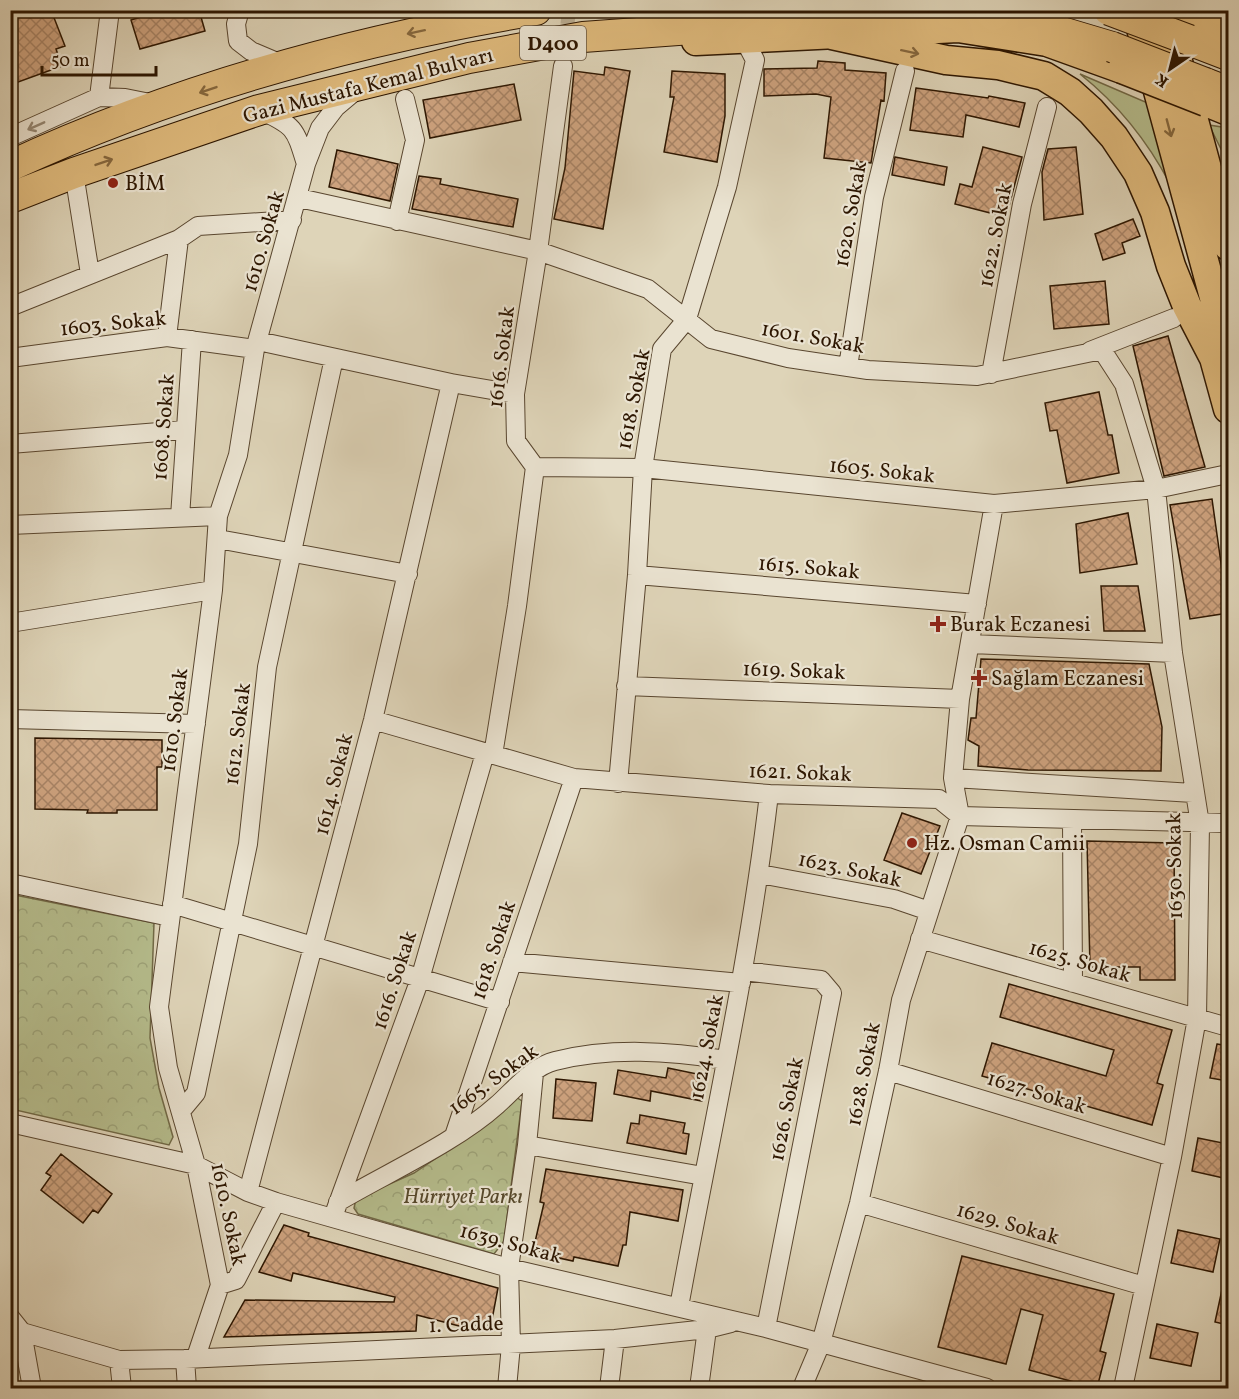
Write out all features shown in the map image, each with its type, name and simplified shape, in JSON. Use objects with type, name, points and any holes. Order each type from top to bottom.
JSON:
[{"type":"highway","name":"Gazi Mustafa Kemal Bulvarı","points":[[10,166],[163,106],[284,65],[405,34],[536,10]]},
{"type":"highway","points":[[1109,10],[1174,19],[1228,55]]},
{"type":"highway","name":"Gazi Mustafa Kemal Bulvarı","points":[[10,198],[74,173],[260,110],[469,57],[583,37],[857,17],[963,13],[1038,25],[1217,102]]},
{"type":"main road","points":[[1136,10],[1221,353],[1228,409]]},
{"type":"main road","points":[[1221,10],[1228,14]]},
{"type":"main road","points":[[1228,34],[1174,19],[1202,152],[1228,246]]},
{"type":"main road","points":[[583,37],[674,42],[745,41],[886,30],[958,28],[1047,42],[1117,58]]},
{"type":"main road","points":[[832,36],[946,60],[998,65],[1044,76],[1070,92],[1114,137],[1138,173],[1155,212],[1171,266],[1187,306],[1221,353]]},
{"type":"main road","points":[[935,43],[1002,48],[1045,58],[1142,89],[1217,102]]},
{"type":"main road","points":[[1045,58],[1084,84],[1121,119],[1155,170],[1169,202],[1221,353]]},
{"type":"main road","points":[[1202,152],[1215,167],[1228,200]]},
{"type":"street","points":[[99,97],[110,10]]},
{"type":"street","points":[[240,10],[236,24],[238,41],[250,51],[284,65]]},
{"type":"street","name":"1618. Sokak","points":[[618,783],[637,575],[643,468],[662,349],[687,319],[727,187],[755,60],[745,41]]},
{"type":"street","name":"1616. Sokak","points":[[335,1209],[420,979],[489,754],[517,606],[535,467],[516,441],[515,394],[538,251],[563,66]]},
{"type":"street","name":"1620. Sokak","points":[[848,367],[874,197],[905,71]]},
{"type":"street","name":"1610. Sokak","points":[[220,1285],[196,1165],[168,1068],[159,1007],[213,590],[218,516],[238,455],[257,345],[299,198],[306,164],[320,128],[336,106],[367,82]]},
{"type":"street","points":[[10,137],[99,97],[124,98],[163,106]]},
{"type":"street","points":[[397,221],[415,140],[405,99]]},
{"type":"street","name":"1622. Sokak","points":[[991,374],[1022,204],[1047,107]]},
{"type":"street","points":[[260,110],[282,120],[296,132],[306,164]]},
{"type":"street","points":[[74,173],[90,274]]},
{"type":"street","name":"1601. Sokak","points":[[299,198],[538,251],[648,289],[711,339],[788,358],[848,367],[977,376],[1102,350]]},
{"type":"street","points":[[10,308],[179,239],[198,226],[291,220]]},
{"type":"street","points":[[167,337],[179,239]]},
{"type":"street","points":[[1083,354],[1174,318]]},
{"type":"street","name":"1603. Sokak","points":[[10,358],[167,337],[257,345],[515,394]]},
{"type":"street","name":"1608. Sokak","points":[[180,517],[184,430],[192,340]]},
{"type":"street","name":"1630. Sokak","points":[[1102,350],[1124,384],[1156,489],[1173,653],[1193,793],[1200,824],[1197,1018],[1172,1157],[1123,1389]]},
{"type":"street","name":"1612. Sokak","points":[[181,1111],[196,1093],[248,844],[267,667],[334,358]]},
{"type":"street","name":"1614. Sokak","points":[[248,1192],[315,947],[373,720],[451,383]]},
{"type":"street","points":[[10,444],[184,430]]},
{"type":"street","name":"1605. Sokak","points":[[535,467],[643,468],[994,504],[1156,489],[1223,475]]},
{"type":"street","points":[[994,504],[960,699],[953,778],[960,816],[1200,824],[1228,822]]},
{"type":"street","points":[[10,525],[218,516]]},
{"type":"street","points":[[218,539],[408,574]]},
{"type":"street","name":"1615. Sokak","points":[[637,575],[977,604]]},
{"type":"street","points":[[10,623],[213,590]]},
{"type":"street","points":[[971,644],[1173,653]]},
{"type":"street","name":"1619. Sokak","points":[[626,686],[960,699]]},
{"type":"street","points":[[10,719],[196,724]]},
{"type":"street","name":"1621. Sokak","points":[[373,720],[574,778],[769,794],[939,799],[960,816]]},
{"type":"street","name":"1618. Sokak","points":[[453,1136],[574,778]]},
{"type":"street","points":[[953,778],[1193,793]]},
{"type":"street","name":"1624. Sokak","points":[[679,1307],[742,977],[760,874],[769,794]]},
{"type":"street","name":"1628. Sokak","points":[[802,1389],[821,1343],[859,1203],[901,1000],[960,816]]},
{"type":"street","points":[[1072,820],[1073,983]]},
{"type":"street","name":"1623. Sokak","points":[[760,874],[894,899],[929,911]]},
{"type":"street","points":[[10,883],[231,920],[500,1002]]},
{"type":"street","name":"1625. Sokak","points":[[920,939],[1228,1027]]},
{"type":"street","points":[[512,962],[742,977]]},
{"type":"street","name":"1626. Sokak","points":[[742,977],[821,980],[832,993],[766,1328]]},
{"type":"street","name":"1665. Sokak","points":[[335,1209],[481,1120],[534,1072],[552,1061],[631,1052],[668,1051],[726,1060]]},
{"type":"street","name":"1627. Sokak","points":[[888,1071],[1172,1157]]},
{"type":"street","points":[[507,1389],[511,1345],[509,1268],[527,1146],[534,1072]]},
{"type":"street","points":[[10,1123],[196,1165]]},
{"type":"street","points":[[527,1146],[703,1176]]},
{"type":"street","name":"1639. Sokak","points":[[196,1165],[248,1192],[276,1202],[335,1209],[509,1268],[679,1307]]},
{"type":"street","points":[[188,1389],[190,1358],[220,1285],[236,1280],[276,1202]]},
{"type":"street","name":"1629. Sokak","points":[[859,1203],[1144,1286]]},
{"type":"street","name":"1. Cadde","points":[[679,1307],[766,1328],[987,1389]]},
{"type":"street","points":[[10,1317],[22,1332],[32,1389]]},
{"type":"street","name":"1. Cadde","points":[[22,1332],[118,1360],[615,1339],[707,1329],[736,1322]]},
{"type":"street","points":[[699,1389],[707,1329]]},
{"type":"street","points":[[609,1389],[615,1339]]},
{"type":"street","points":[[118,1360],[122,1389]]},
{"type":"green space","points":[[1080,74],[1150,104],[1170,184],[1152,153],[1131,124]]},
{"type":"green space","points":[[1209,125],[1228,128],[1228,176],[1223,153]]},
{"type":"green space","points":[[15,895],[154,923],[150,1038],[159,1088],[173,1137],[169,1145],[11,1109],[10,917]]},
{"type":"green space","name":"Hürriyet Parkı","points":[[516,1097],[522,1101],[504,1241],[494,1254],[358,1214],[354,1208],[356,1199],[414,1173],[469,1136]]},
{"type":"building","points":[[10,10],[51,10],[65,46],[56,49],[62,66],[10,85]]},
{"type":"building","points":[[153,10],[199,10],[205,31],[140,49],[131,20],[154,13]]},
{"type":"building","points":[[818,61],[845,63],[845,70],[886,73],[884,101],[881,100],[871,163],[824,158],[831,97],[816,94],[764,96],[764,69],[817,68]]},
{"type":"building","points":[[605,67],[630,71],[603,229],[554,219],[565,168],[574,71],[604,75]]},
{"type":"building","points":[[672,71],[725,74],[725,116],[717,162],[664,152],[674,97],[670,97]]},
{"type":"building","points":[[514,84],[521,120],[430,138],[423,100]]},
{"type":"building","points":[[916,88],[988,98],[989,96],[1025,103],[1019,127],[966,115],[963,137],[910,130]]},
{"type":"building","points":[[983,147],[1022,157],[1006,217],[955,204],[960,184],[972,187]]},
{"type":"building","points":[[1076,147],[1083,214],[1044,220],[1042,172],[1048,149]]},
{"type":"building","points":[[337,150],[398,164],[390,201],[329,187]]},
{"type":"building","points":[[895,157],[947,167],[944,185],[892,175]]},
{"type":"building","points":[[419,176],[441,179],[440,184],[518,199],[513,227],[412,209]]},
{"type":"building","points":[[1133,219],[1140,236],[1122,243],[1125,253],[1103,260],[1095,234]]},
{"type":"building","points":[[1105,281],[1109,324],[1054,329],[1050,286]]},
{"type":"building","points":[[1168,336],[1205,467],[1164,476],[1133,346]]},
{"type":"building","points":[[1099,392],[1108,435],[1112,435],[1119,473],[1067,483],[1057,430],[1050,431],[1045,403]]},
{"type":"building","points":[[1212,499],[1228,613],[1190,619],[1170,505]]},
{"type":"building","points":[[1128,513],[1137,564],[1080,573],[1076,524]]},
{"type":"building","points":[[1101,586],[1138,586],[1145,631],[1104,631]]},
{"type":"building","points":[[981,659],[1149,664],[1162,727],[1161,771],[1028,770],[978,766],[979,746],[968,740],[971,718],[976,718]]},
{"type":"building","points":[[35,738],[162,740],[162,767],[157,767],[157,810],[87,813],[88,810],[35,809]]},
{"type":"building","name":"Hz. Osman Camii","points":[[902,813],[940,826],[921,874],[884,860]]},
{"type":"building","points":[[1087,841],[1174,843],[1175,980],[1140,980],[1140,967],[1090,967]]},
{"type":"building","points":[[1009,984],[1172,1030],[1157,1083],[1163,1085],[1152,1125],[982,1076],[992,1043],[1106,1076],[1114,1050],[1000,1017]]},
{"type":"building","points":[[1217,1044],[1228,1046],[1228,1081],[1210,1078]]},
{"type":"building","points":[[668,1068],[707,1076],[702,1101],[651,1091],[650,1101],[614,1094],[618,1070],[666,1078]]},
{"type":"building","points":[[556,1079],[596,1083],[592,1121],[553,1118]]},
{"type":"building","points":[[640,1115],[685,1123],[683,1133],[689,1134],[686,1154],[627,1143],[631,1123],[639,1124]]},
{"type":"building","points":[[1198,1138],[1228,1144],[1228,1179],[1192,1171]]},
{"type":"building","points":[[61,1154],[112,1194],[98,1213],[93,1210],[83,1223],[41,1190],[51,1176],[46,1173]]},
{"type":"building","points":[[546,1169],[683,1190],[678,1221],[630,1212],[626,1245],[623,1245],[618,1266],[574,1257],[573,1261],[545,1255],[537,1249],[535,1242],[544,1203],[540,1202]]},
{"type":"building","points":[[284,1225],[309,1233],[308,1236],[498,1288],[491,1325],[459,1326],[417,1315],[416,1331],[224,1337],[245,1300],[394,1302],[395,1297],[293,1273],[291,1281],[259,1272]]},
{"type":"building","points":[[1178,1230],[1220,1239],[1213,1272],[1171,1263]]},
{"type":"building","points":[[962,1256],[1114,1294],[1100,1351],[1106,1353],[1097,1388],[1029,1370],[1043,1315],[1021,1309],[1006,1364],[938,1347]]},
{"type":"building","points":[[1223,1285],[1228,1286],[1228,1325],[1215,1322]]},
{"type":"building","points":[[1157,1324],[1198,1333],[1191,1366],[1150,1358]]},
{"type":"tunnel","points":[[563,66],[569,10]]},
{"type":"place","name":"BİM","points":[[113,183]]},
{"type":"place","name":"Burak Eczanesi","points":[[938,624]]},
{"type":"place","name":"Sağlam Eczanesi","points":[[979,678]]},
{"type":"place","name":"Hz. Osman Camii","points":[[912,843]]}]
